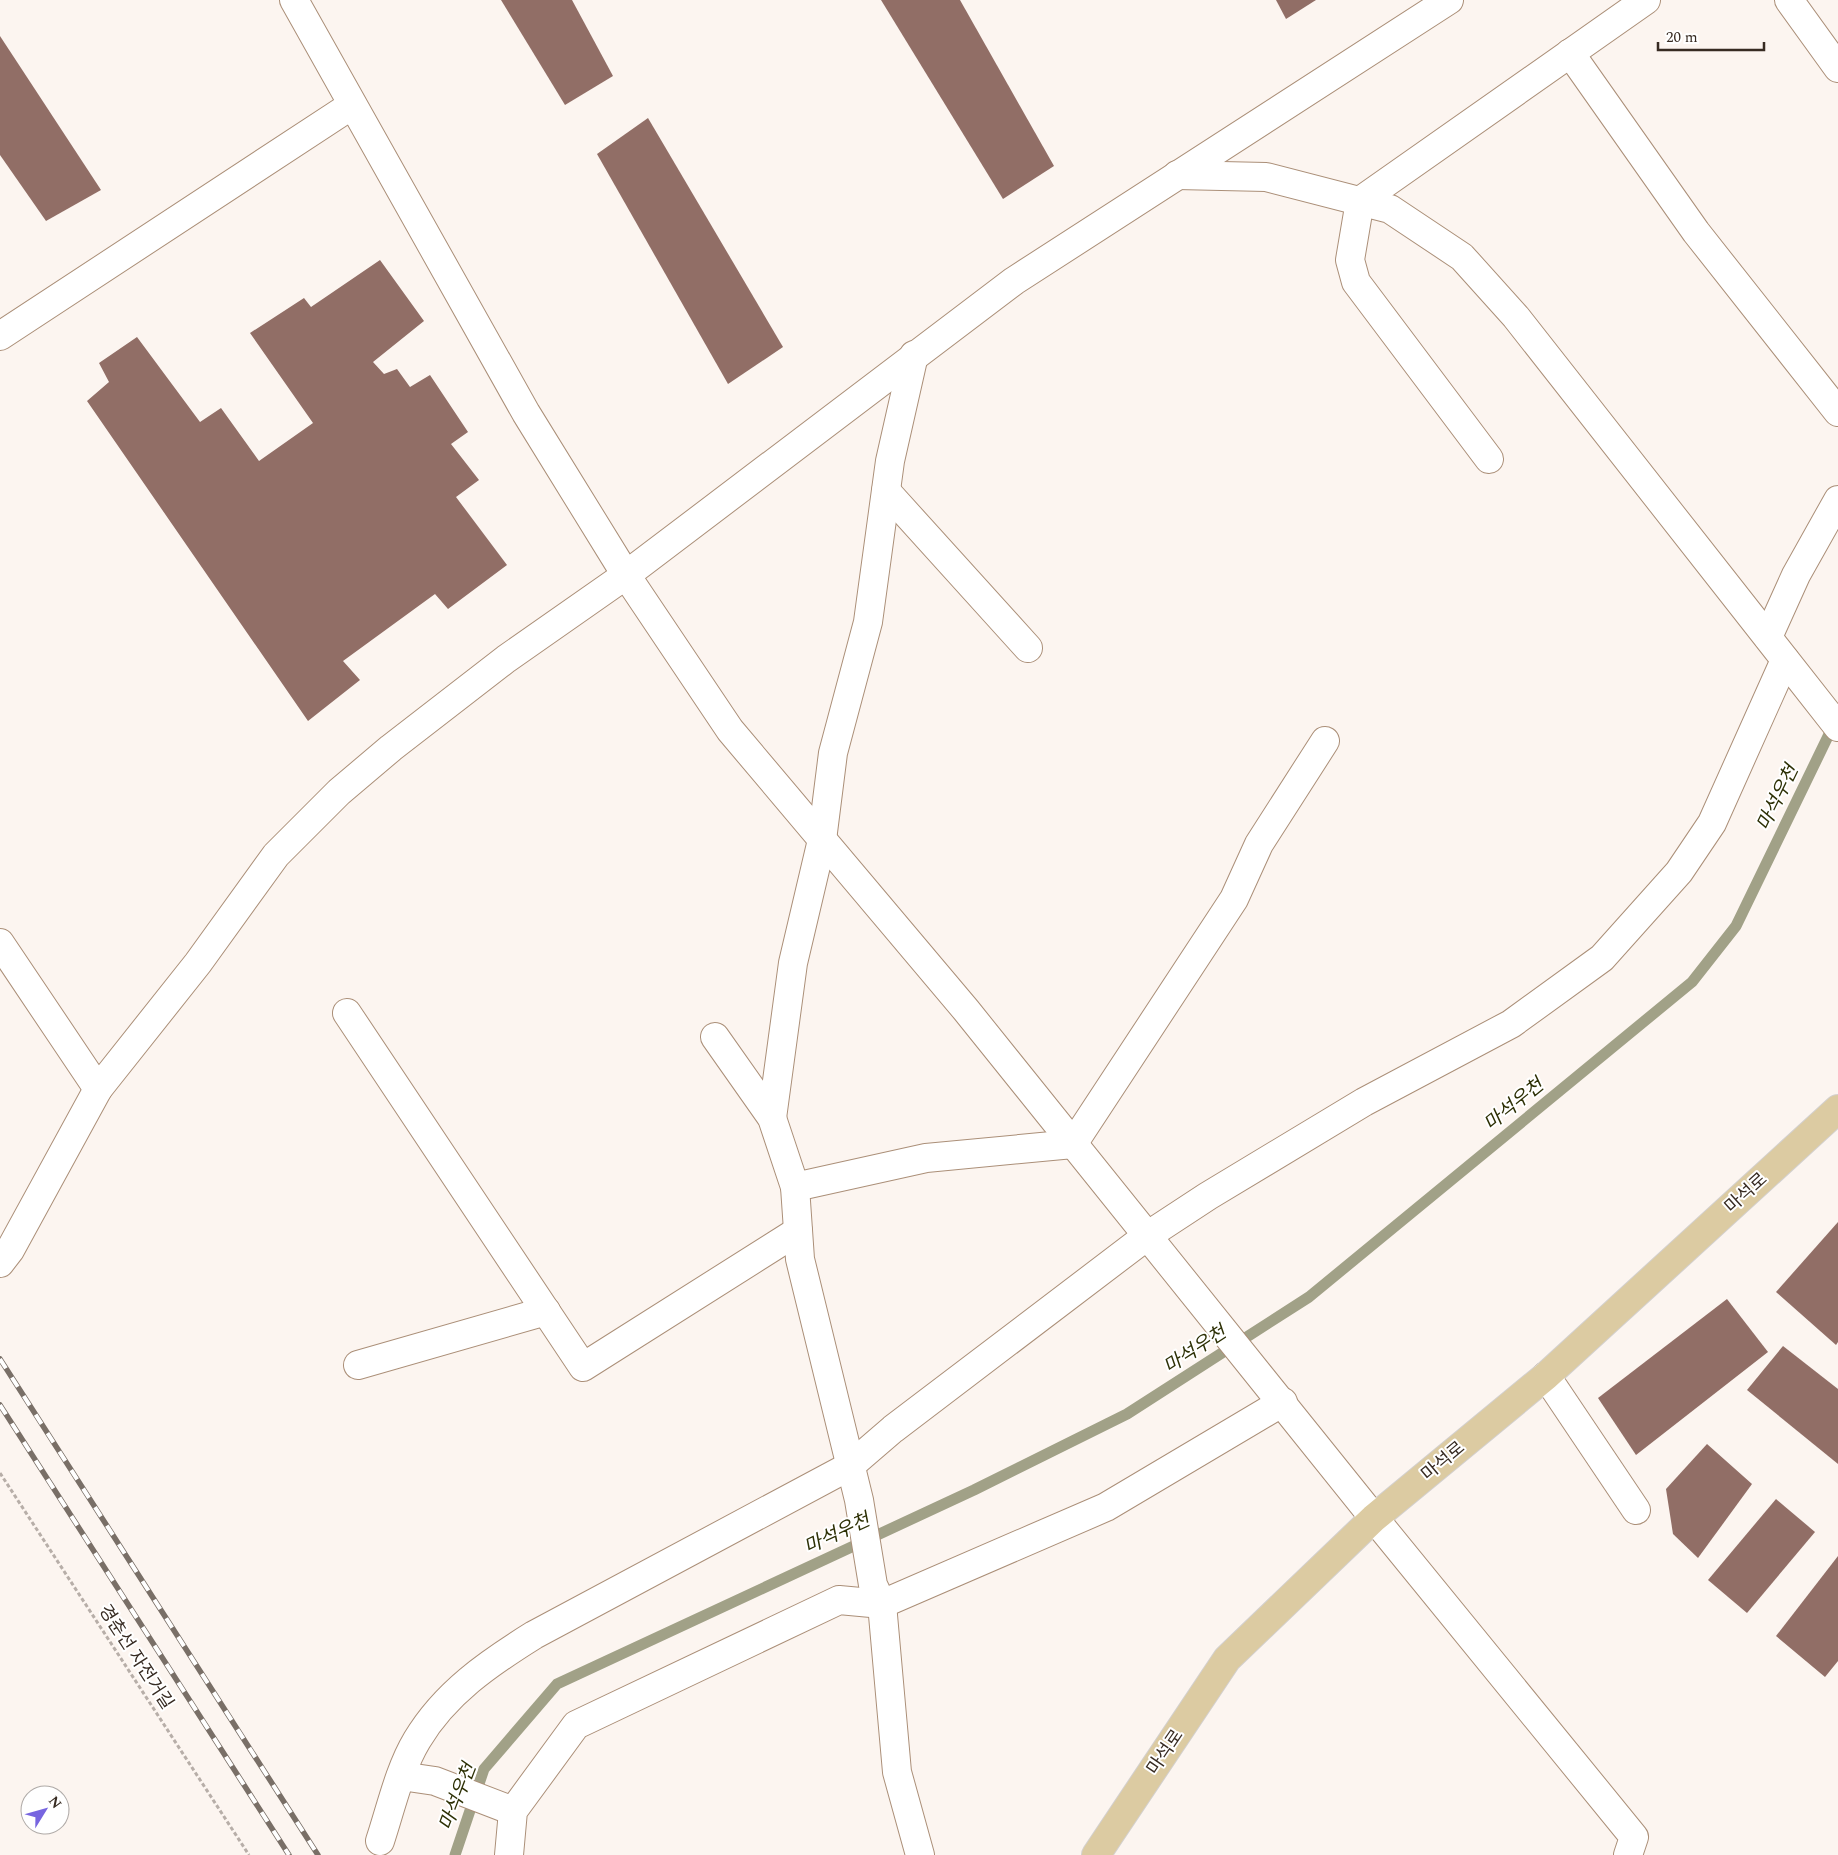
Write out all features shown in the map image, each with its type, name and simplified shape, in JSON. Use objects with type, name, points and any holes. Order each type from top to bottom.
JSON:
[{"type":"main road","name":"마석로","points":[[1096,1855],[1227,1659],[1374,1518],[1546,1376],[1838,1110]]},
{"type":"street","points":[[294,0],[526,413],[626,575],[730,730],[966,1010],[1283,1402],[1374,1518],[1634,1837],[1628,1855]]},
{"type":"street","points":[[0,1263],[10,1250],[98,1089],[198,963],[276,855],[339,792],[391,748],[506,659],[626,575],[1014,281],[1449,0]]},
{"type":"street","points":[[1489,459],[1356,282],[1350,260],[1360,201],[1646,0]]},
{"type":"street","points":[[1789,0],[1838,68]]},
{"type":"street","points":[[1570,53],[1696,232],[1838,412]]},
{"type":"street","points":[[0,336],[352,105]]},
{"type":"street","points":[[1177,175],[1266,177],[1390,209],[1462,257],[1516,317],[1838,727]]},
{"type":"street","points":[[772,1118],[793,963],[822,840],[833,753],[868,622],[890,461],[914,355]]},
{"type":"street","points":[[886,491],[1028,648]]},
{"type":"street","points":[[1768,637],[1796,575],[1838,500]]},
{"type":"street","points":[[380,1840],[401,1776],[416,1740],[448,1698],[485,1666],[534,1635],[850,1466],[893,1429],[1147,1236],[1208,1196],[1364,1102],[1511,1024],[1602,958],[1679,872],[1712,823],[1785,660]]},
{"type":"street","points":[[1073,1144],[1234,899],[1259,844],[1325,741]]},
{"type":"street","points":[[0,943],[98,1089]]},
{"type":"street","points":[[347,1013],[583,1367],[798,1231]]},
{"type":"street","points":[[715,1037],[772,1118],[795,1187],[800,1259],[860,1500],[877,1594],[897,1772],[920,1855]]},
{"type":"street","points":[[795,1187],[926,1158],[1073,1144]]},
{"type":"street","points":[[358,1365],[546,1311]]},
{"type":"street","points":[[1546,1376],[1636,1510]]},
{"type":"street","points":[[509,1855],[505,1807],[576,1725],[839,1600],[877,1594],[1106,1507],[1283,1402]]},
{"type":"street","points":[[401,1776],[434,1781],[505,1807]]},
{"type":"path","name":"경춘선 자전거길","points":[[0,1473],[249,1855]]},
{"type":"building","points":[[501,0],[572,0],[613,76],[565,105]]},
{"type":"building","points":[[881,0],[960,0],[1054,166],[1003,199]]},
{"type":"building","points":[[1276,0],[1316,0],[1286,19]]},
{"type":"building","points":[[0,36],[101,190],[46,221],[0,155]]},
{"type":"building","points":[[648,118],[783,347],[728,384],[597,154]]},
{"type":"building","points":[[380,260],[424,321],[373,362],[384,374],[397,369],[410,387],[430,375],[468,432],[451,444],[479,480],[456,497],[507,565],[448,609],[435,594],[343,661],[360,680],[308,721],[87,401],[109,382],[99,363],[137,337],[200,422],[221,408],[259,461],[313,423],[250,333],[304,298],[311,307]]},
{"type":"building","points":[[1838,1222],[1838,1342],[1836,1345],[1776,1292]]},
{"type":"building","points":[[1727,1299],[1768,1352],[1636,1455],[1598,1398]]},
{"type":"building","points":[[1783,1346],[1838,1389],[1838,1464],[1747,1390]]},
{"type":"building","points":[[1707,1444],[1752,1484],[1698,1558],[1673,1534],[1666,1489]]},
{"type":"building","points":[[1776,1499],[1815,1532],[1747,1613],[1708,1580]]},
{"type":"building","points":[[1838,1556],[1838,1661],[1825,1677],[1776,1636]]},
{"type":"waterway","name":"마석우천","points":[[455,1855],[484,1769],[557,1684],[974,1490],[1127,1414],[1309,1297],[1692,982],[1736,926],[1834,724]]},
{"type":"railway","points":[[0,1359],[318,1855]]},
{"type":"railway","points":[[0,1405],[289,1855]]}]
